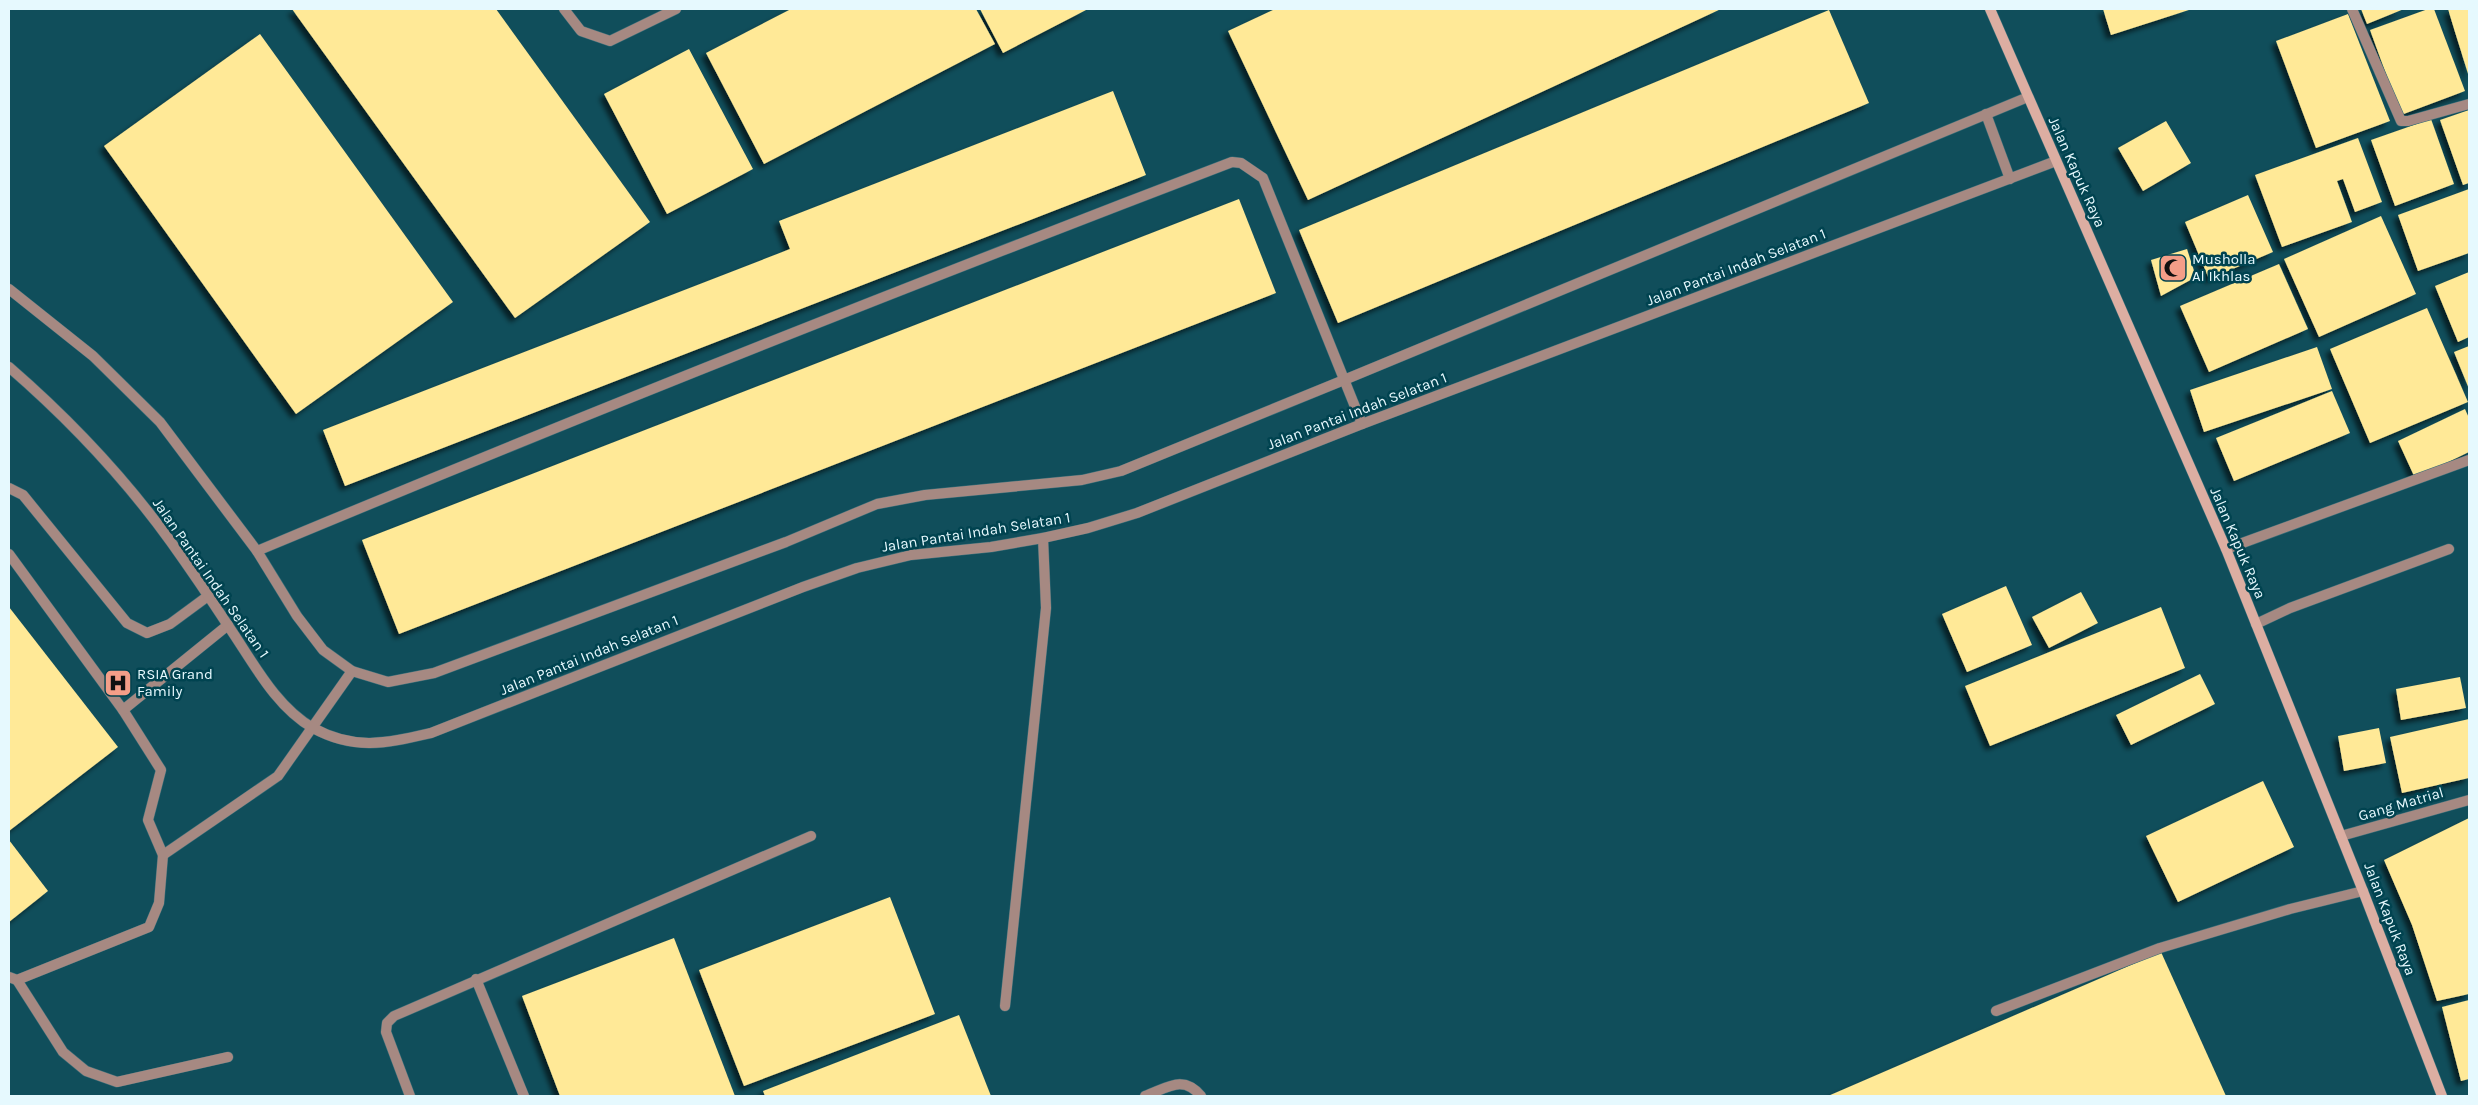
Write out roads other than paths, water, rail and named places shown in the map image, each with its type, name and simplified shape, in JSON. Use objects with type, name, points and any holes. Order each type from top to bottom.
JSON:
[{"type":"main road","name":"Jalan Kapuk Raya","points":[[1990,9],[2226,549],[2363,891],[2442,1096]]},
{"type":"street","points":[[564,9],[581,31],[610,41],[676,9]]},
{"type":"street","points":[[2352,9],[2401,121],[2408,121],[2469,104]]},
{"type":"street","points":[[9,289],[93,356],[160,422],[257,551],[297,616],[323,650],[352,671],[388,682],[434,673],[786,542],[877,504],[925,495],[1082,480],[1121,470],[1344,380],[2028,96]]},
{"type":"street","points":[[1986,114],[2010,179]]},
{"type":"street","name":"Jalan Pantai Indah Selatan 1","points":[[9,367],[53,405],[115,472],[170,541],[288,708],[313,728],[337,738],[362,744],[395,741],[431,733],[803,587],[857,568],[911,555],[991,547],[1043,538],[1088,528],[1137,513],[1362,424],[2056,161]]},
{"type":"street","points":[[257,551],[588,414],[916,282],[1232,162],[1242,163],[1263,178],[1362,424]]},
{"type":"street","points":[[2226,549],[2469,460]]},
{"type":"street","points":[[9,488],[23,496],[127,623],[147,633],[170,624],[208,596]]},
{"type":"street","points":[[1005,1006],[1046,608],[1043,538]]},
{"type":"street","points":[[2256,624],[2290,608],[2449,549]]},
{"type":"street","points":[[9,554],[123,710],[161,770],[148,820],[163,855],[159,903],[149,927],[13,979],[63,1052],[86,1070],[117,1082],[228,1057]]},
{"type":"street","points":[[123,710],[228,625]]},
{"type":"street","points":[[163,855],[278,776],[352,671]]},
{"type":"street","name":"Gang Matrial","points":[[2341,836],[2469,800]]},
{"type":"street","points":[[410,1096],[386,1032],[388,1022],[394,1016],[811,836]]},
{"type":"street","points":[[1996,1011],[2160,948],[2290,909],[2363,891]]},
{"type":"street","points":[[476,979],[524,1096]]},
{"type":"street","points":[[1144,1096],[1182,1083],[1194,1087],[1201,1096]]},
{"type":"place","name":"Musholla Al Ikhlas","points":[[2173,268]]},
{"type":"place","name":"RSIA Grand Family","points":[[118,683]]}]
